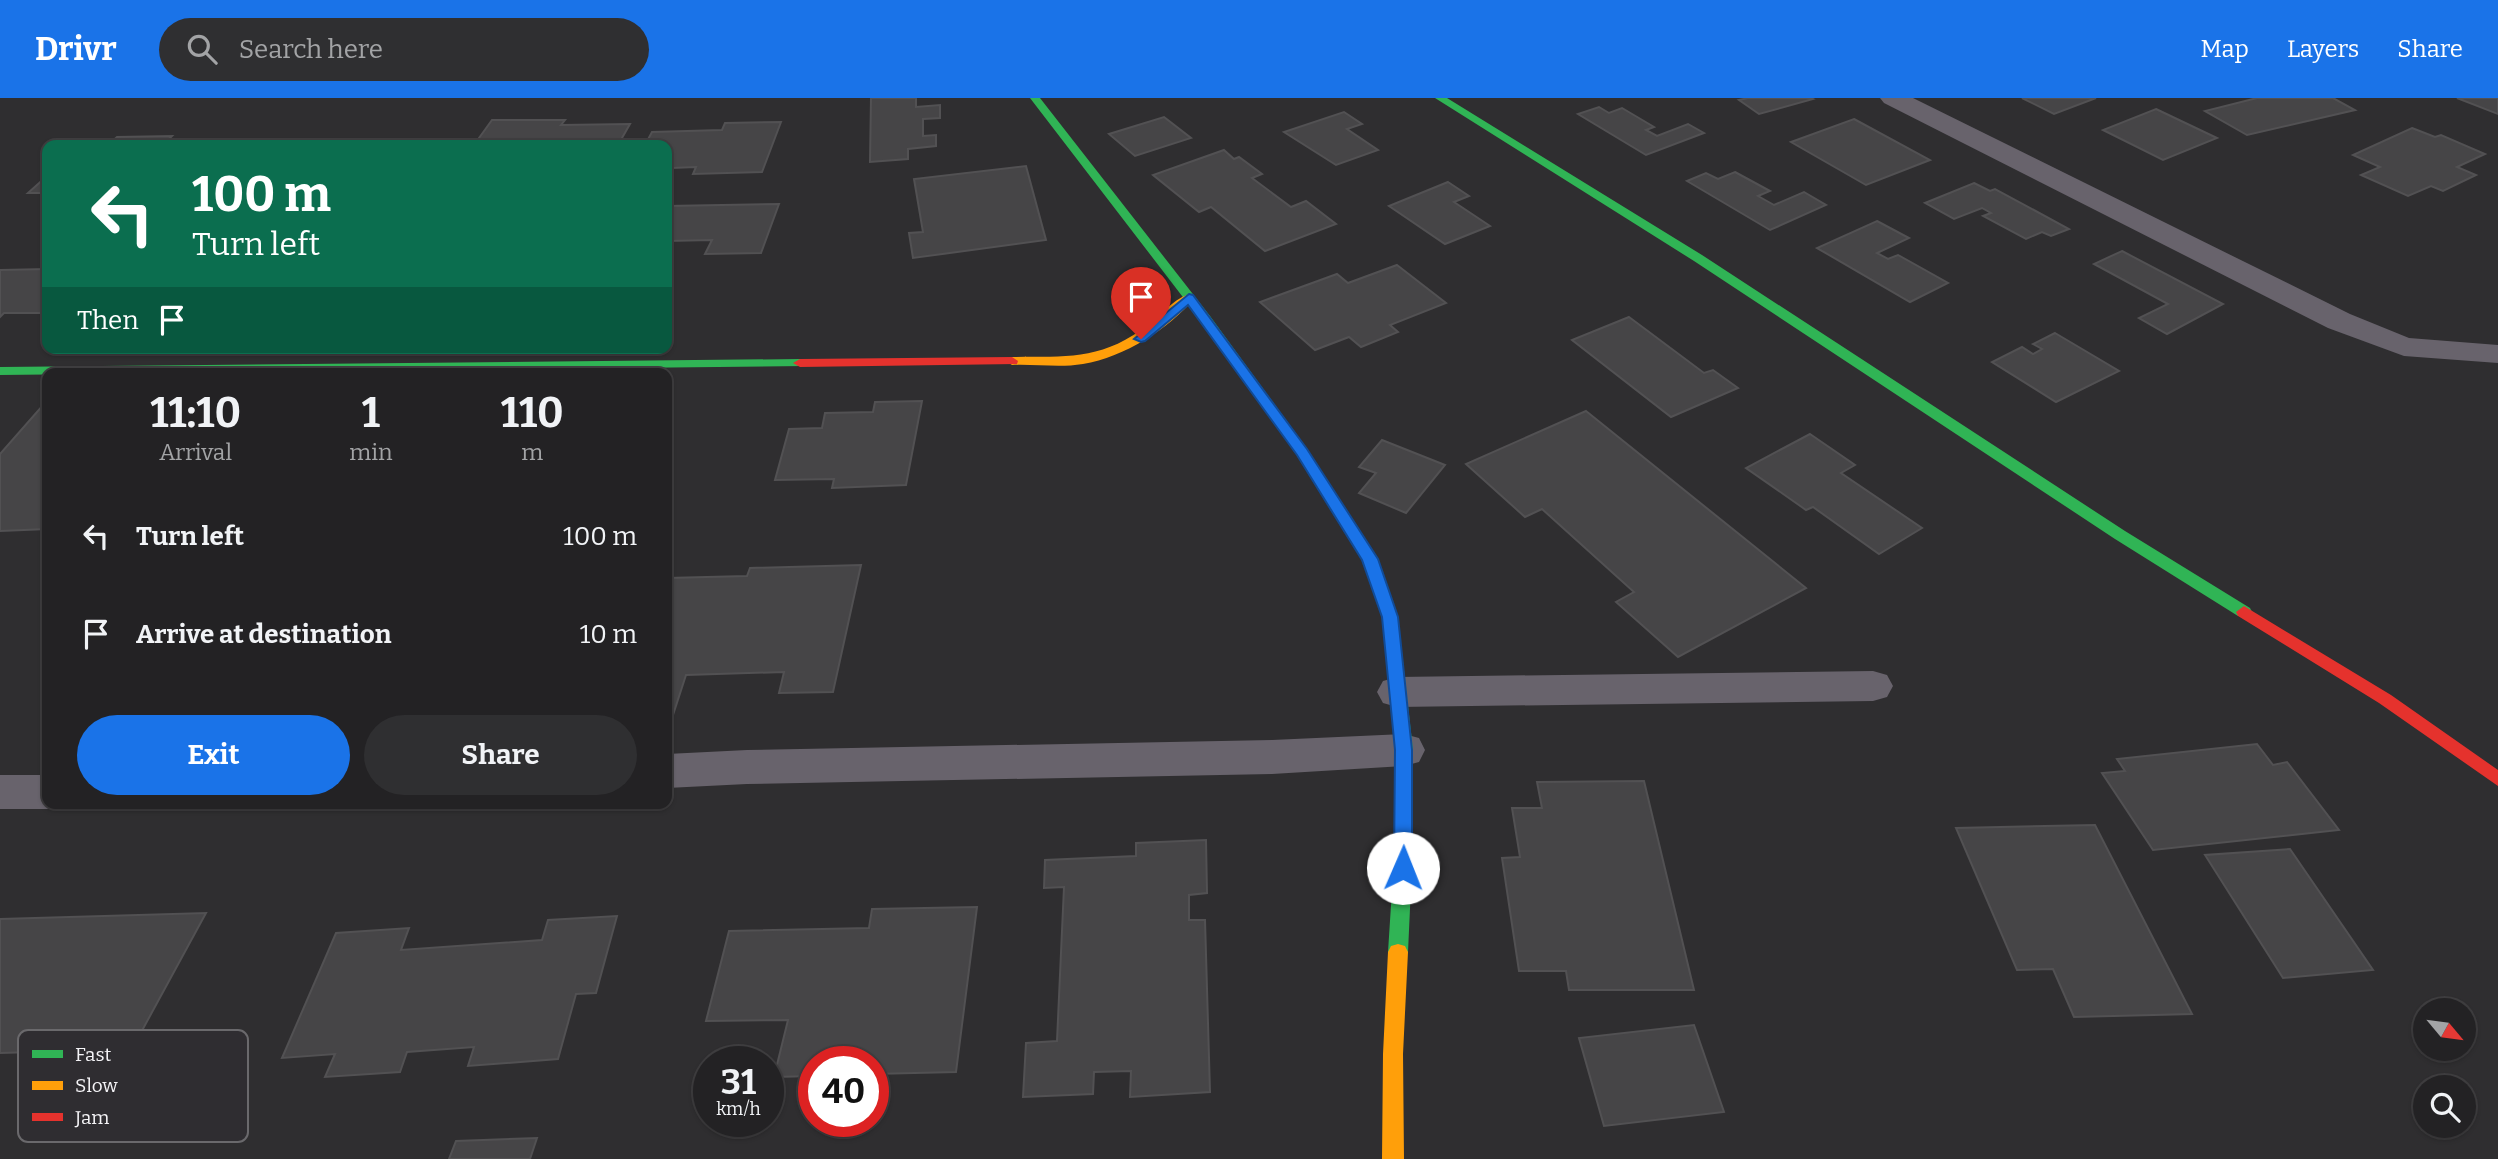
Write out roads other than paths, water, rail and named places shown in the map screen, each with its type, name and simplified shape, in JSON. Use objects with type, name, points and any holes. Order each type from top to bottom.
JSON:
[{"type":"street","points":[[1035,98],[1189,298],[1302,452],[1370,559],[1390,617],[1404,750],[1403,868],[1393,1054],[1393,1159]]},
{"type":"street","points":[[1440,98],[1698,258],[2120,536],[2385,699],[2498,779]]},
{"type":"street","points":[[1894,98],[2339,321],[2404,346],[2498,354]]},
{"type":"street","points":[[295,368],[1083,360],[1114,352],[1141,339],[1189,298]]},
{"type":"street","points":[[0,371],[42,371]]},
{"type":"street","points":[[1397,692],[1874,686]]},
{"type":"street","points":[[672,771],[1272,757],[1404,750]]},
{"type":"street","points":[[0,792],[42,792]]}]
